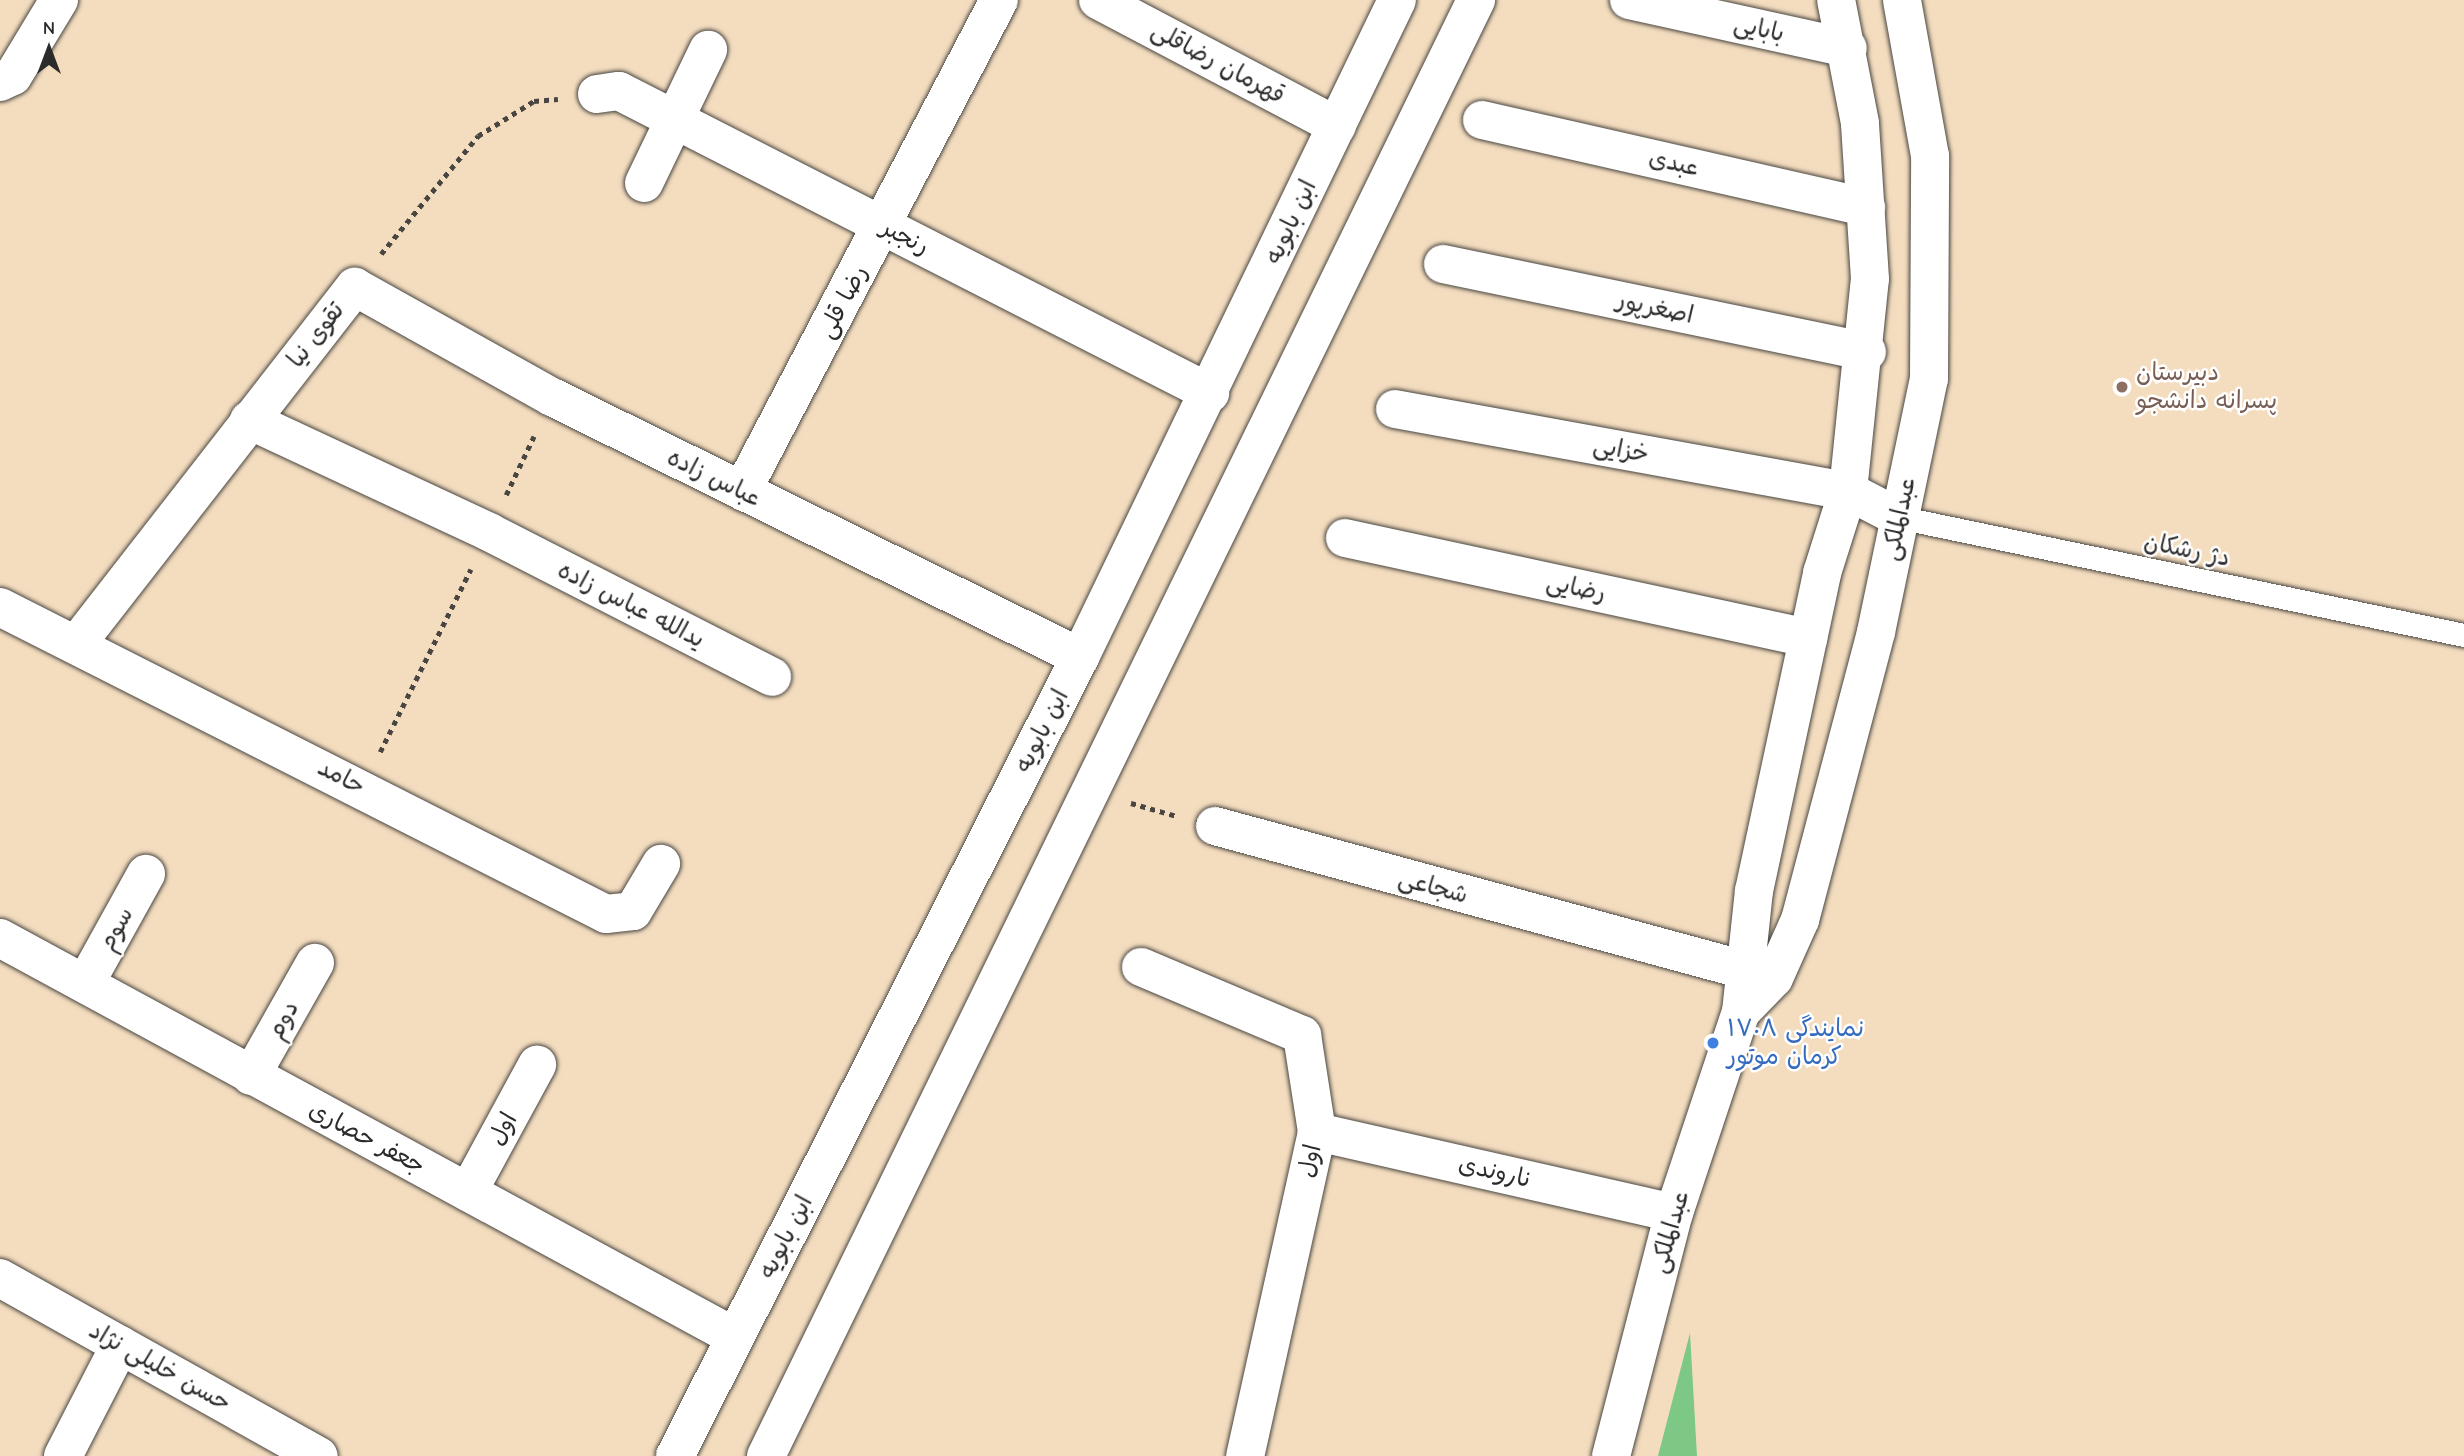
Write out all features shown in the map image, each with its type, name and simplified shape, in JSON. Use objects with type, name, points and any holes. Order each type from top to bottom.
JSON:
[{"type":"street","points":[[0,82],[13,76],[59,0]]},
{"type":"street","name":"رضا قلی","points":[[742,491],[999,0]]},
{"type":"street","name":"قهرمان رضاقلی","points":[[1098,0],[1337,126]]},
{"type":"street","name":"ابن بابویه","points":[[675,1456],[1080,657],[1210,393],[1397,0]]},
{"type":"street","points":[[766,1456],[1092,793],[1476,0]]},
{"type":"street","name":"بابایی","points":[[1629,0],[1847,48]]},
{"type":"street","points":[[1757,975],[1808,638],[1847,491],[1867,352],[1866,207],[1847,48],[1836,0]]},
{"type":"street","name":"عبدالملکی","points":[[1611,1456],[1674,1213],[1741,1012],[1757,975],[1800,920],[1876,632],[1929,379],[1930,156],[1902,0]]},
{"type":"street","points":[[644,183],[708,50]]},
{"type":"street","name":"رنجبر","points":[[597,94],[619,91],[1210,393]]},
{"type":"street","name":"عبدی","points":[[1482,120],[1866,207]]},
{"type":"street","name":"اصغرپور","points":[[1443,264],[1867,352]]},
{"type":"street","name":"عباس زاده","points":[[355,286],[552,397],[1080,657]]},
{"type":"street","name":"تقوی نیا","points":[[79,641],[355,286]]},
{"type":"street","name":"خزایی","points":[[1395,410],[1847,491],[1898,517]]},
{"type":"street","name":"یدالله عباس زاده","points":[[249,420],[489,532],[772,677]]},
{"type":"street","name":"رضایی","points":[[1345,538],[1808,638]]},
{"type":"street","name":"حامد","points":[[0,607],[79,641],[606,914],[633,911],[661,864]]},
{"type":"street","name":"شجاعی","points":[[1215,827],[1757,975]]},
{"type":"street","name":"سوم","points":[[85,985],[146,874]]},
{"type":"street","name":"جعفر حصاری","points":[[0,938],[734,1337]]},
{"type":"street","name":"دوم","points":[[251,1076],[314,963]]},
{"type":"street","name":"اول","points":[[1141,967],[1302,1035],[1317,1132],[1245,1456]]},
{"type":"street","name":"اول","points":[[468,1192],[537,1065]]},
{"type":"street","name":"ناروندی","points":[[1317,1132],[1674,1213]]},
{"type":"street","name":"حسن خلیلی نژاد","points":[[0,1278],[319,1456]]},
{"type":"street","points":[[63,1456],[120,1345]]},
{"type":"lane","name":"دژ رشکان","points":[[1898,517],[2464,635]]},
{"type":"path","name":"تقوی نیا","points":[[355,286],[478,136],[534,101],[597,94]]},
{"type":"path","points":[[362,788],[489,532],[552,397]]},
{"type":"path","points":[[1092,793],[1215,827]]},
{"type":"green space","points":[[1690,1333],[1697,1456],[1658,1456]]},
{"type":"place","name":"دبیرستان پسرانه دانشجو","points":[[2122,387]]},
{"type":"place","name":"نمایندگی ۱۷۰۸ کرمان موتور","points":[[1713,1043]]}]
